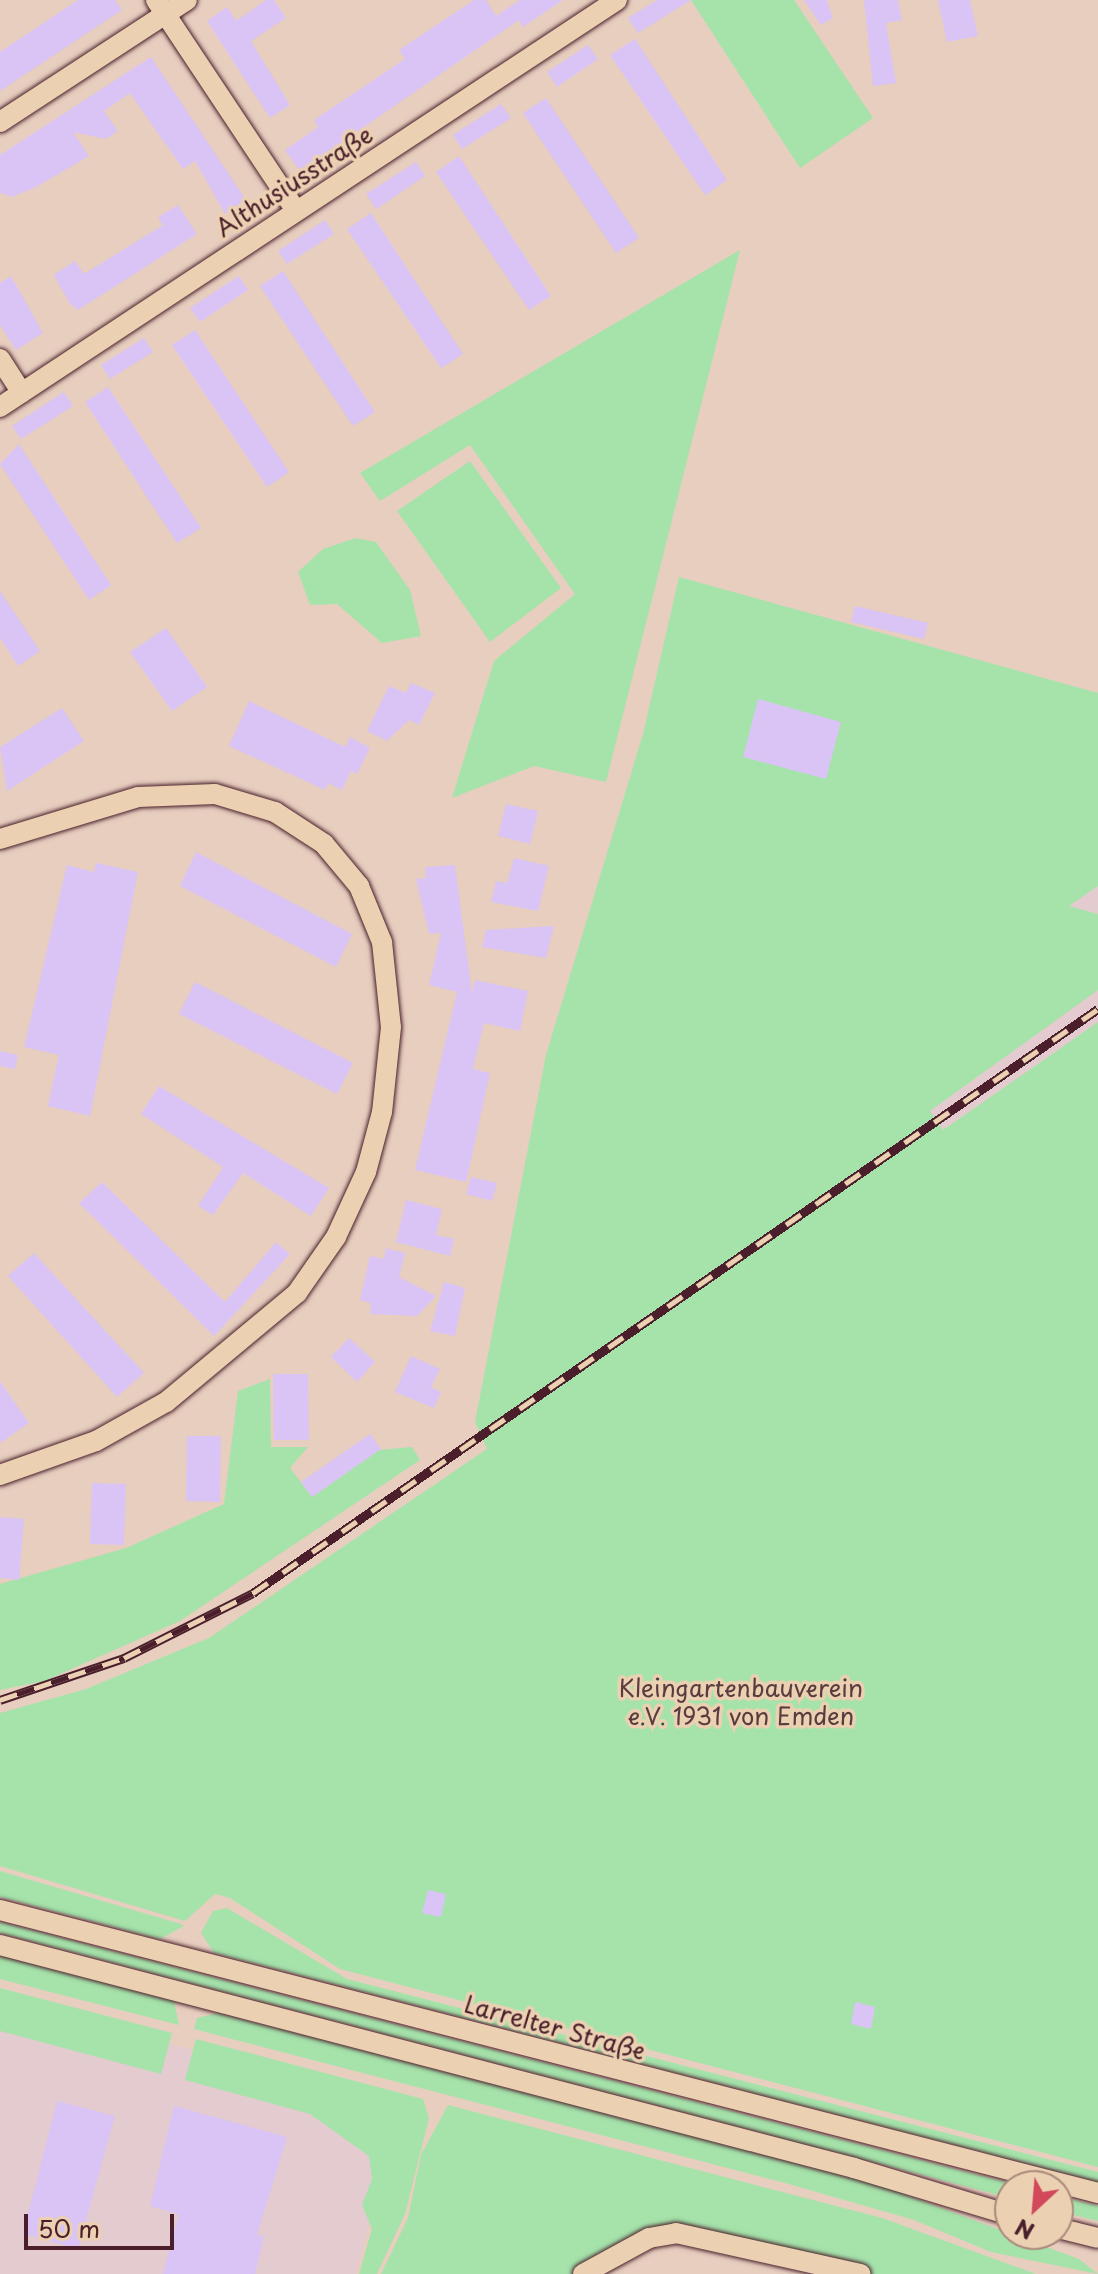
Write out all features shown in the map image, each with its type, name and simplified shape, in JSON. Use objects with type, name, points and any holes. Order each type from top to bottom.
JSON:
[{"type":"street","points":[[0,122],[161,7],[187,0]]},
{"type":"street","name":"Althusiusstraße","points":[[0,407],[617,0]]},
{"type":"street","points":[[161,7],[296,211]]},
{"type":"street","points":[[0,359],[22,393]]},
{"type":"street","points":[[0,839],[138,797],[215,794],[275,812],[334,854],[364,895],[382,942],[391,1027],[382,1112],[366,1172],[336,1237],[297,1293],[166,1402],[96,1441],[0,1475]]},
{"type":"street","name":"Larrelter Straße","points":[[0,1910],[1098,2193]]},
{"type":"street","points":[[0,1945],[994,2211]]},
{"type":"street","points":[[1074,2232],[1098,2238]]},
{"type":"street","points":[[583,2274],[649,2238],[676,2233],[861,2274]]},
{"type":"shaded area","points":[[1098,886],[1098,914],[1068,907]]},
{"type":"shaded area","points":[[1098,990],[1098,1022],[942,1130],[930,1111]]},
{"type":"shaded area","points":[[0,1998],[308,2081],[399,2116],[356,2274],[0,2274]]},
{"type":"green space","points":[[691,0],[794,0],[873,118],[800,168]]},
{"type":"green space","points":[[740,250],[606,782],[534,766],[452,798],[494,661],[575,594],[470,445],[380,501],[360,473]]},
{"type":"green space","points":[[470,461],[561,588],[490,642],[397,511]]},
{"type":"green space","points":[[356,538],[376,542],[410,590],[421,636],[382,643],[337,604],[310,605],[298,572],[323,549]]},
{"type":"green space","name":"Kleingartenbauverein e.V. 1931 von Emden","points":[[679,577],[1098,693],[1098,886],[1069,906],[1098,914],[1098,990],[930,1111],[943,1130],[1098,1022],[1098,2167],[340,1969],[230,1898],[215,1894],[185,1921],[0,1866],[0,1713],[86,1689],[209,1638],[487,1449],[475,1422],[546,1055],[643,734]]},
{"type":"green space","points":[[270,1379],[271,1447],[308,1447],[290,1468],[312,1497],[379,1450],[412,1447],[420,1460],[180,1621],[44,1681],[0,1690],[0,1584],[126,1548],[224,1504],[238,1391]]},
{"type":"green space","points":[[0,1871],[184,1926],[160,1939],[0,1897]]},
{"type":"green space","points":[[227,1908],[347,1979],[1098,2172],[1098,2182],[1074,2176],[1074,2170],[1052,2170],[214,1953],[201,1933],[213,1911]]},
{"type":"green space","points":[[0,1922],[994,2179],[994,2194],[0,1933]]},
{"type":"green space","points":[[0,1956],[174,2001],[179,2025],[0,1979]]},
{"type":"green space","points":[[0,1988],[172,2033],[161,2074],[0,2031]]},
{"type":"green space","points":[[218,2013],[882,2186],[994,2228],[994,2250],[1055,2250],[1079,2259],[1098,2274],[991,2252],[914,2220],[785,2183],[194,2029],[197,2018]]},
{"type":"green space","points":[[196,2039],[423,2099],[429,2118],[405,2214],[377,2274],[359,2274],[372,2229],[362,2205],[372,2179],[369,2156],[310,2114],[185,2080]]},
{"type":"green space","points":[[448,2105],[882,2218],[1036,2274],[861,2274],[676,2233],[583,2274],[381,2274],[408,2218],[421,2155]]},
{"type":"green space","points":[[1074,2200],[1098,2206],[1098,2221],[1074,2215]]},
{"type":"building","points":[[78,0],[115,0],[122,10],[0,91],[0,52]]},
{"type":"building","points":[[266,0],[274,0],[286,18],[251,41],[290,105],[270,118],[207,21],[227,7],[236,21]]},
{"type":"building","points":[[474,0],[486,0],[496,16],[520,0],[563,0],[523,27],[519,20],[300,171],[285,150],[318,127],[314,120],[405,59],[399,50]]},
{"type":"building","points":[[657,0],[691,0],[638,33],[628,18]]},
{"type":"building","points":[[804,0],[827,0],[833,18],[821,25]]},
{"type":"building","points":[[864,0],[898,0],[902,20],[886,23],[896,83],[873,86]]},
{"type":"building","points":[[938,0],[970,0],[978,36],[947,42]]},
{"type":"building","points":[[635,39],[727,180],[705,195],[610,55]]},
{"type":"building","points":[[588,45],[598,59],[557,87],[547,72]]},
{"type":"building","points":[[151,57],[246,200],[225,214],[195,161],[183,169],[130,93],[104,111],[118,131],[106,139],[73,132],[89,156],[36,187],[12,197],[0,193],[0,155]]},
{"type":"building","points":[[546,98],[639,238],[616,253],[523,113]]},
{"type":"building","points":[[501,104],[511,118],[462,149],[453,135]]},
{"type":"building","points":[[459,156],[551,296],[529,310],[436,172]]},
{"type":"building","points":[[416,162],[425,176],[376,209],[366,194]]},
{"type":"building","points":[[178,205],[197,234],[78,310],[70,304],[54,275],[75,261],[84,274],[163,225],[158,217]]},
{"type":"building","points":[[371,213],[463,354],[441,368],[347,229]]},
{"type":"building","points":[[325,220],[334,234],[287,264],[278,251]]},
{"type":"building","points":[[283,271],[375,412],[353,426],[260,286]]},
{"type":"building","points":[[11,276],[43,333],[16,350],[0,325],[0,283]]},
{"type":"building","points":[[239,276],[248,290],[200,322],[190,308]]},
{"type":"building","points":[[195,330],[289,472],[267,487],[172,345]]},
{"type":"building","points":[[144,338],[153,352],[110,379],[101,365]]},
{"type":"building","points":[[108,387],[201,528],[177,543],[85,402]]},
{"type":"building","points":[[64,392],[73,406],[21,439],[12,426]]},
{"type":"building","points":[[19,444],[111,585],[89,600],[0,464]]},
{"type":"building","points":[[0,591],[40,651],[18,666],[0,638]]},
{"type":"building","points":[[855,606],[928,623],[924,639],[851,622]]},
{"type":"building","points":[[166,628],[207,687],[172,711],[130,652]]},
{"type":"building","points":[[411,683],[435,693],[419,725],[409,720],[387,741],[367,731],[389,686],[406,693]]},
{"type":"building","points":[[758,699],[841,722],[826,779],[743,757]]},
{"type":"building","points":[[249,701],[345,747],[350,737],[370,748],[357,774],[351,771],[342,790],[328,783],[325,790],[229,746]]},
{"type":"building","points":[[62,708],[84,741],[7,791],[0,747]]},
{"type":"building","points":[[506,804],[538,811],[530,844],[498,836]]},
{"type":"building","points":[[196,852],[352,934],[336,967],[180,886]]},
{"type":"building","points":[[514,858],[549,866],[538,911],[491,902],[496,881],[507,883]]},
{"type":"building","points":[[96,863],[138,872],[90,1116],[48,1106],[59,1055],[24,1047],[67,865],[94,872]]},
{"type":"building","points":[[455,865],[472,993],[475,980],[528,991],[520,1031],[484,1023],[473,1069],[490,1073],[466,1182],[415,1170],[457,992],[429,985],[441,933],[429,934],[416,879],[426,878],[425,867]]},
{"type":"building","points":[[554,926],[546,958],[482,947],[486,930]]},
{"type":"building","points":[[195,982],[353,1063],[337,1094],[179,1014]]},
{"type":"building","points":[[0,1051],[18,1055],[15,1069],[0,1066]]},
{"type":"building","points":[[159,1086],[329,1188],[311,1216],[243,1173],[213,1215],[198,1206],[223,1167],[141,1114]]},
{"type":"building","points":[[471,1177],[497,1183],[492,1201],[466,1194]]},
{"type":"building","points":[[102,1182],[225,1302],[276,1242],[290,1254],[214,1336],[79,1203]]},
{"type":"building","points":[[406,1200],[442,1209],[436,1235],[454,1239],[450,1256],[396,1242]]},
{"type":"building","points":[[386,1248],[405,1253],[399,1277],[436,1296],[417,1316],[370,1314],[371,1303],[360,1300],[370,1256],[384,1259]]},
{"type":"building","points":[[34,1253],[144,1373],[117,1397],[8,1276]]},
{"type":"building","points":[[444,1282],[465,1288],[455,1336],[430,1331]]},
{"type":"building","points":[[349,1338],[375,1362],[357,1382],[331,1357]]},
{"type":"building","points":[[411,1356],[440,1369],[431,1387],[441,1392],[434,1408],[395,1392]]},
{"type":"building","points":[[273,1374],[308,1374],[309,1440],[274,1440]]},
{"type":"building","points":[[0,1381],[29,1423],[0,1443]]},
{"type":"building","points":[[370,1434],[381,1449],[312,1497],[301,1482]]},
{"type":"building","points":[[187,1436],[221,1436],[220,1502],[186,1501]]},
{"type":"building","points":[[92,1483],[126,1484],[124,1545],[90,1544]]},
{"type":"building","points":[[0,1517],[24,1519],[19,1580],[0,1578]]},
{"type":"building","points":[[428,1890],[446,1894],[441,1917],[422,1913]]},
{"type":"building","points":[[855,2002],[875,2007],[871,2029],[851,2024]]},
{"type":"building","points":[[57,2101],[115,2116],[78,2249],[23,2234]]},
{"type":"building","points":[[174,2106],[287,2137],[257,2235],[264,2236],[255,2274],[163,2274],[179,2214],[150,2206]]},
{"type":"railway","points":[[0,1700],[124,1658],[253,1593],[1098,1009]]}]
